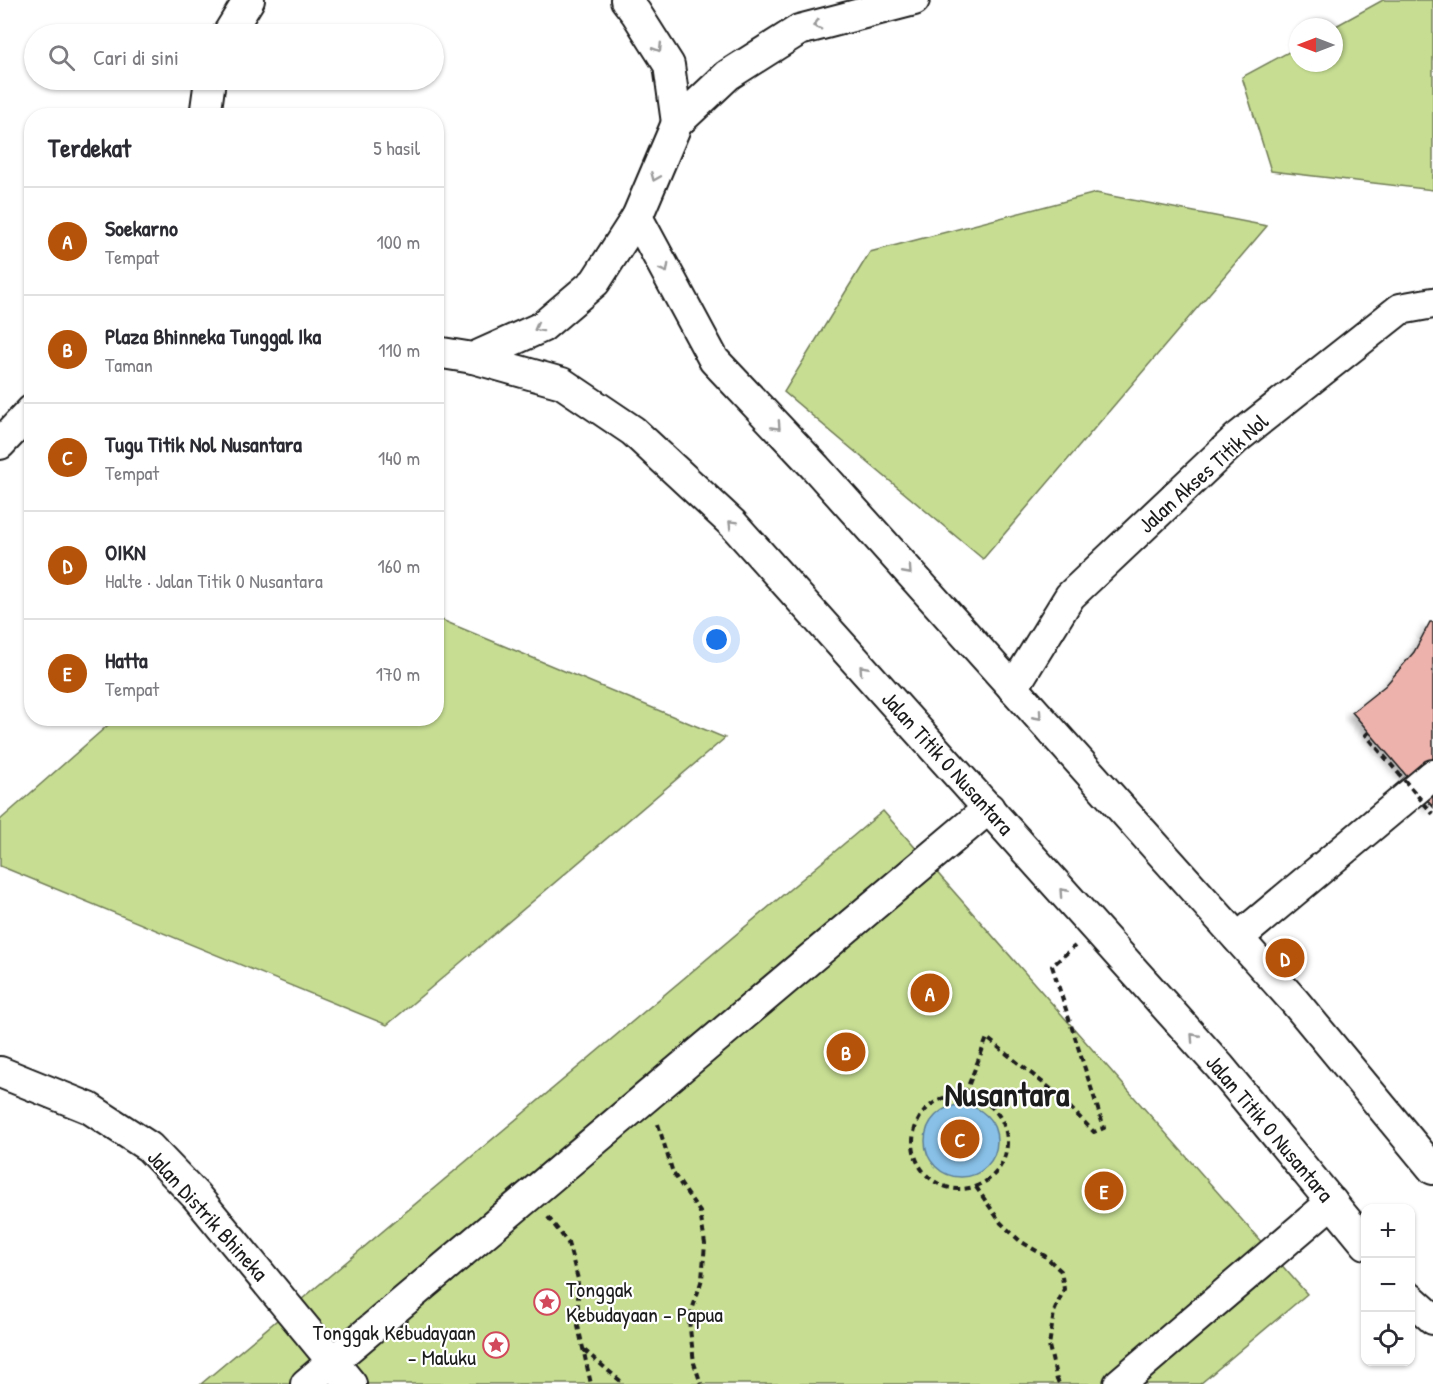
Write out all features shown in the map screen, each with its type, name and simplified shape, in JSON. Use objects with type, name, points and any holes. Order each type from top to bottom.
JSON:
[{"type":"street","points":[[234,24],[249,0]]},
{"type":"street","points":[[626,0],[669,65],[677,123]]},
{"type":"street","points":[[473,358],[542,327],[595,282],[638,217],[677,123],[728,75],[799,30],[914,0]]},
{"type":"street","points":[[206,108],[209,90]]},
{"type":"street","points":[[638,217],[714,360],[816,468],[1295,1002],[1433,1169]]},
{"type":"street","name":"Jalan Akses Titik Nol","points":[[1013,688],[1070,596],[1237,438],[1400,309],[1433,303]]},
{"type":"street","name":"Jalan Titik 0 Nusantara","points":[[444,353],[473,358],[562,383],[633,431],[733,524],[1220,1067],[1361,1239]]},
{"type":"street","points":[[0,444],[24,418]]},
{"type":"street","points":[[1238,938],[1423,783]]},
{"type":"street","points":[[306,1384],[342,1373],[530,1195],[988,808]]},
{"type":"street","name":"Jalan Distrik Bhineka","points":[[0,1072],[89,1108],[149,1147],[196,1196],[342,1373]]},
{"type":"street","points":[[1119,1384],[1332,1202]]},
{"type":"street","points":[[1415,1303],[1433,1319]]},
{"type":"path","points":[[1369,732],[1366,735],[1423,783],[1433,814]]},
{"type":"path","points":[[965,1094],[987,1038],[1057,1095],[1094,1132],[1104,1128],[1052,966],[1096,928]]},
{"type":"path","points":[[965,1094],[989,1103],[1004,1124],[1007,1149],[997,1172],[976,1187],[952,1189],[931,1179],[916,1159],[914,1135],[922,1113],[941,1098],[965,1094]]},
{"type":"path","points":[[642,1102],[659,1124],[672,1173],[700,1212],[705,1244],[702,1279],[689,1320],[694,1363],[701,1384]]},
{"type":"path","points":[[976,1187],[1001,1223],[1020,1241],[1045,1256],[1061,1271],[1064,1289],[1054,1312],[1049,1346],[1060,1384]]},
{"type":"path","points":[[530,1195],[568,1243],[578,1279],[578,1326],[591,1384]]},
{"type":"path","points":[[583,1350],[624,1384]]},
{"type":"green space","points":[[1383,0],[1433,0],[1433,190],[1271,171],[1242,77],[1289,52],[1289,72],[1343,72],[1343,22]]},
{"type":"green space","points":[[1096,193],[1267,226],[983,559],[784,392],[870,252]]},
{"type":"green space","points":[[444,621],[725,738],[387,1025],[0,866],[0,820],[107,726],[444,726]]},
{"type":"green space","points":[[883,811],[1307,1294],[1200,1384],[201,1384]]},
{"type":"water","points":[[961,1105],[981,1111],[991,1121],[997,1141],[991,1161],[981,1171],[961,1177],[941,1171],[931,1161],[925,1141],[931,1121],[941,1111]]},
{"type":"building","points":[[1430,622],[1433,622],[1433,807],[1352,712],[1386,685],[1414,652]]},
{"type":"place","name":"OIKN","points":[[1285,958]]},
{"type":"place","name":"Soekarno","points":[[930,993]]},
{"type":"place","name":"Plaza Bhinneka Tunggal Ika","points":[[846,1052]]},
{"type":"place","name":"Tugu Titik Nol Nusantara","points":[[960,1139]]},
{"type":"place","name":"Hatta","points":[[1104,1191]]},
{"type":"place","name":"Tonggak Kebudayaan - Papua","points":[[547,1302]]},
{"type":"place","name":"Tonggak Kebudayaan - Maluku","points":[[496,1345]]},
{"type":"district","name":"Nusantara","points":[[1007,1094]]}]
